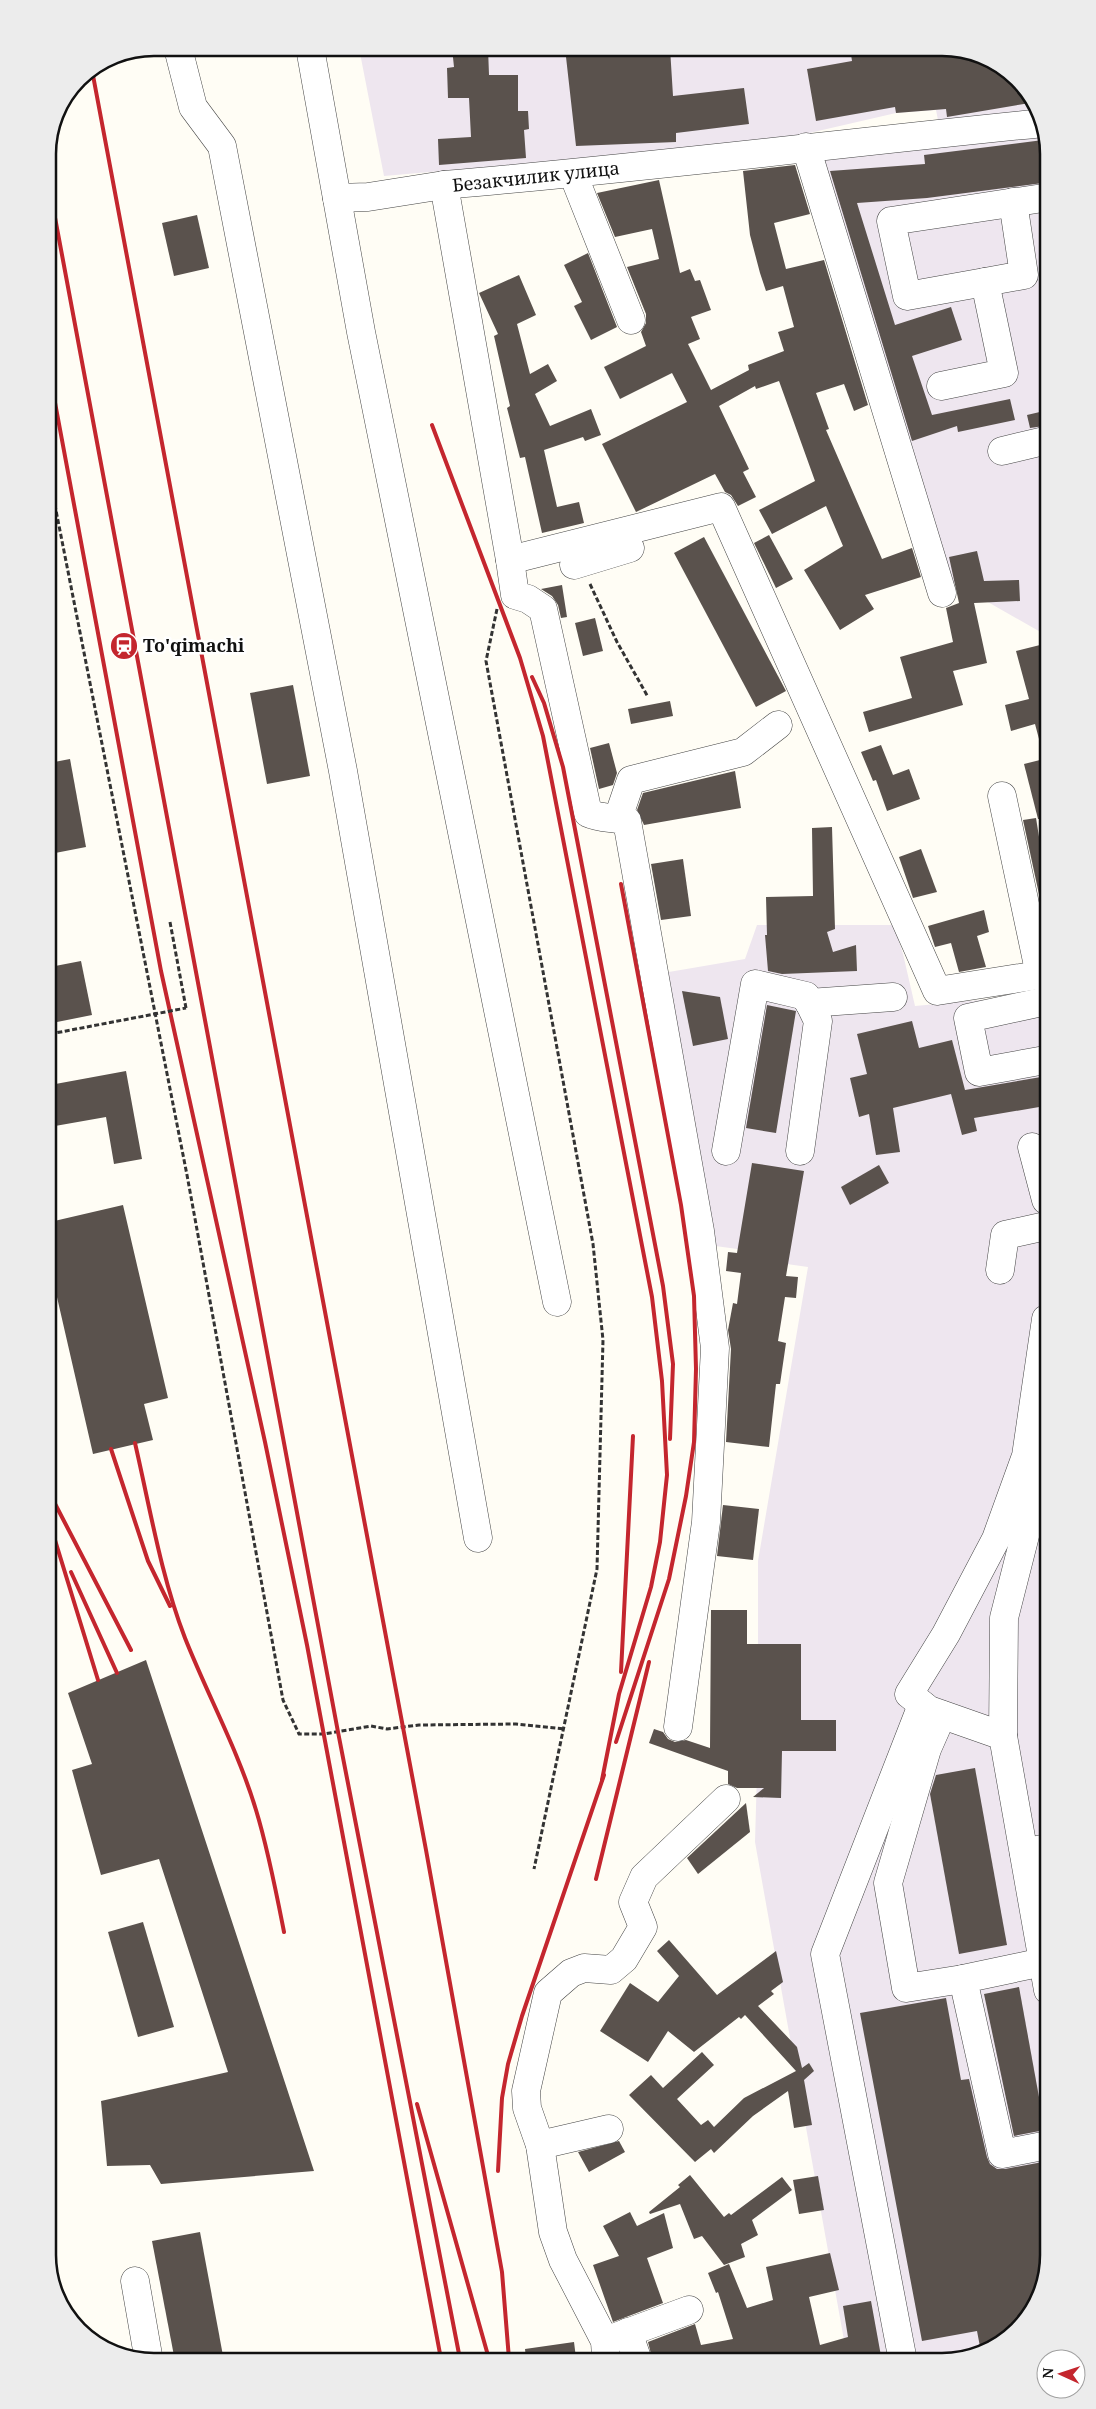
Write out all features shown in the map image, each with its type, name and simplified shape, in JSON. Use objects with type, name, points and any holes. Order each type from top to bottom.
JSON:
[{"type":"street","points":[[180,56],[193,107],[222,146],[343,771],[478,1538]]},
{"type":"street","points":[[311,56],[363,342],[557,1302]]},
{"type":"street","name":"Безакчилик улица","points":[[618,818],[598,817],[588,813],[543,610],[528,599],[515,595],[444,185],[573,174],[806,147],[1035,124]]},
{"type":"street","points":[[806,147],[942,593]]},
{"type":"street","points":[[573,174],[631,320]]},
{"type":"street","points":[[337,198],[368,198],[444,185]]},
{"type":"street","points":[[1013,202],[1024,275],[908,296],[891,221],[1013,202],[1040,198]]},
{"type":"street","points":[[942,386],[1004,373],[985,282]]},
{"type":"street","points":[[1002,451],[1040,442]]},
{"type":"street","points":[[510,560],[725,516]]},
{"type":"street","points":[[574,565],[653,541],[725,516]]},
{"type":"street","points":[[725,516],[938,991],[1040,974]]},
{"type":"street","points":[[678,1726],[706,1522],[715,1348],[700,1231],[627,821],[618,818],[631,780],[742,752],[778,726]]},
{"type":"street","points":[[1002,796],[1040,965]]},
{"type":"street","points":[[726,1151],[756,984],[806,996],[818,1021],[800,1152]]},
{"type":"street","points":[[809,1003],[892,997]]},
{"type":"street","points":[[1040,1008],[968,1018],[979,1072],[1040,1061]]},
{"type":"street","points":[[1032,1147],[1040,1177]]},
{"type":"street","points":[[1000,1270],[1006,1235],[1040,1227]]},
{"type":"street","points":[[1003,1736],[932,1710],[909,1694],[946,1634],[996,1540],[1026,1456],[1040,1360]]},
{"type":"street","points":[[1040,1477],[1004,1618],[1003,1736],[1035,1851],[1040,1908]]},
{"type":"street","points":[[932,1710],[927,1749],[888,1883],[906,1988],[963,1979],[1040,1976]]},
{"type":"street","points":[[901,2353],[825,1954],[932,1710]]},
{"type":"street","points":[[628,2353],[613,2344],[563,2260],[553,2232],[540,2145],[527,2108],[526,2091],[548,1993],[571,1973],[584,1968],[611,1970],[624,1959],[644,1927],[633,1902],[644,1877],[726,1799]]},
{"type":"street","points":[[963,1979],[1002,2154],[1040,2147]]},
{"type":"street","points":[[540,2145],[609,2129]]},
{"type":"street","points":[[135,2281],[148,2353]]},
{"type":"street","points":[[613,2344],[689,2310]]},
{"type":"path","points":[[56,510],[188,1185],[284,1700],[299,1734],[324,1734],[371,1726],[387,1729],[419,1725],[516,1724],[565,1729]]},
{"type":"path","points":[[574,565],[591,584],[617,642],[648,697]]},
{"type":"path","points":[[498,602],[486,661],[593,1244],[603,1340],[598,1569],[534,1869]]},
{"type":"path","points":[[56,1033],[186,1008],[170,922]]},
{"type":"shaded area","points":[[361,56],[948,56],[973,61],[991,69],[1011,85],[1031,114],[939,125],[936,110],[896,113],[766,143],[384,176]]},
{"type":"shaded area","points":[[1037,133],[1040,155],[1040,632],[937,573],[810,156]]},
{"type":"shaded area","points":[[757,925],[894,925],[915,1006],[1035,995],[1040,1025],[1040,2254],[1039,2267],[1030,2298],[1015,2319],[991,2340],[973,2348],[954,2352],[846,2353],[755,1842],[758,1737],[758,1561],[808,1267],[751,1259],[752,1251],[708,1245],[663,973],[745,959]]},
{"type":"building","points":[[453,56],[488,56],[489,75],[518,75],[518,111],[528,111],[529,129],[524,130],[526,158],[439,165],[438,139],[471,137],[469,98],[448,98],[447,68],[454,67]]},
{"type":"building","points":[[566,56],[670,56],[673,96],[744,88],[749,124],[676,133],[676,142],[576,146]]},
{"type":"building","points":[[851,56],[948,56],[961,58],[991,69],[1011,85],[1025,104],[947,117],[946,109],[896,113],[895,107],[816,121],[807,69],[852,61]]},
{"type":"building","points":[[1039,141],[1040,183],[927,198],[857,203],[895,325],[951,307],[962,340],[912,356],[932,415],[1010,399],[1015,420],[958,432],[957,426],[912,441],[830,171],[925,164],[924,155]]},
{"type":"building","points":[[795,165],[810,214],[774,223],[786,269],[824,260],[868,405],[854,411],[844,384],[816,393],[829,429],[826,430],[882,559],[912,548],[921,577],[865,595],[874,609],[840,630],[804,570],[843,546],[826,506],[772,534],[759,510],[815,481],[779,381],[756,389],[755,386],[719,406],[749,469],[743,472],[756,497],[738,506],[731,495],[725,492],[715,474],[636,512],[602,444],[687,402],[672,373],[620,399],[604,367],[646,346],[641,332],[646,323],[646,314],[627,267],[659,259],[652,229],[615,237],[597,193],[659,180],[680,273],[690,269],[695,281],[700,280],[711,310],[691,317],[700,339],[688,344],[711,390],[749,370],[748,365],[784,351],[778,332],[794,327],[783,286],[766,291],[760,273],[750,235],[743,171]]},
{"type":"building","points":[[197,215],[209,268],[174,276],[162,223]]},
{"type":"building","points":[[588,253],[617,327],[591,340],[574,306],[582,302],[564,265]]},
{"type":"building","points":[[519,275],[536,315],[517,324],[530,374],[548,364],[557,381],[535,394],[550,426],[591,409],[601,435],[585,441],[583,437],[544,450],[557,507],[579,502],[584,523],[542,533],[525,457],[520,458],[507,408],[510,406],[494,336],[498,334],[479,293]]},
{"type":"building","points":[[1040,412],[1040,427],[1030,428],[1027,415]]},
{"type":"building","points":[[769,535],[793,579],[776,588],[754,543]]},
{"type":"building","points":[[704,537],[786,691],[756,707],[674,553]]},
{"type":"building","points":[[977,551],[984,581],[1019,580],[1020,601],[974,603],[987,663],[953,671],[963,705],[869,732],[863,712],[912,698],[900,657],[953,642],[946,608],[959,603],[949,557]]},
{"type":"building","points":[[562,585],[567,617],[561,618],[558,605],[552,596],[541,589]]},
{"type":"building","points":[[595,618],[603,651],[583,656],[575,623]]},
{"type":"building","points":[[1040,645],[1040,739],[1035,724],[1011,731],[1005,705],[1029,699],[1016,651]]},
{"type":"building","points":[[293,685],[310,776],[267,784],[250,693]]},
{"type":"building","points":[[670,701],[673,716],[631,724],[628,709]]},
{"type":"building","points":[[609,743],[617,773],[613,785],[599,789],[590,748]]},
{"type":"building","points":[[881,745],[893,775],[909,769],[920,799],[887,811],[876,780],[873,781],[861,752]]},
{"type":"building","points":[[70,759],[86,847],[56,853],[56,762]]},
{"type":"building","points":[[1040,760],[1040,819],[1038,819],[1024,764]]},
{"type":"building","points":[[735,771],[741,808],[644,825],[637,810],[643,793]]},
{"type":"building","points":[[1036,818],[1040,843],[1040,899],[1023,820]]},
{"type":"building","points":[[832,827],[835,929],[827,932],[833,952],[856,945],[857,971],[782,974],[768,971],[765,935],[767,935],[766,897],[813,896],[812,828]]},
{"type":"building","points":[[921,849],[937,892],[913,898],[899,857]]},
{"type":"building","points":[[683,859],[691,916],[661,920],[651,864]]},
{"type":"building","points":[[984,910],[989,932],[977,936],[986,967],[959,972],[951,943],[935,947],[928,926]]},
{"type":"building","points":[[81,961],[92,1015],[57,1022],[56,966]]},
{"type":"building","points":[[682,991],[720,997],[728,1039],[693,1046]]},
{"type":"building","points":[[767,1005],[796,1011],[776,1133],[746,1128]]},
{"type":"building","points":[[912,1021],[919,1048],[952,1040],[965,1090],[1040,1077],[1040,1107],[974,1118],[977,1131],[962,1135],[951,1094],[893,1108],[900,1152],[876,1155],[869,1114],[859,1117],[850,1078],[867,1074],[857,1034]]},
{"type":"building","points":[[126,1071],[142,1159],[114,1164],[106,1117],[56,1126],[56,1084]]},
{"type":"building","points":[[752,1163],[804,1171],[786,1276],[798,1277],[796,1298],[785,1297],[778,1341],[786,1343],[780,1384],[776,1384],[769,1447],[726,1442],[731,1349],[728,1330],[733,1303],[737,1304],[741,1273],[726,1271],[728,1252],[737,1253]]},
{"type":"building","points":[[879,1165],[889,1183],[850,1205],[841,1187]]},
{"type":"building","points":[[123,1205],[168,1398],[144,1404],[153,1440],[93,1454],[56,1293],[56,1221]]},
{"type":"building","points":[[723,1505],[759,1509],[753,1560],[717,1556]]},
{"type":"building","points":[[711,1610],[747,1610],[747,1644],[801,1644],[801,1720],[836,1720],[836,1751],[782,1751],[781,1798],[753,1797],[764,1788],[737,1788],[728,1784],[728,1771],[649,1743],[654,1729],[663,1732],[668,1739],[675,1742],[686,1740],[710,1748]]},
{"type":"building","points":[[146,1660],[314,2171],[161,2184],[150,2165],[107,2166],[101,2101],[228,2072],[159,1859],[101,1875],[72,1770],[92,1764],[68,1693]]},
{"type":"building","points":[[975,1768],[1007,1945],[959,1954],[930,1794],[936,1775]]},
{"type":"building","points":[[746,1803],[750,1832],[698,1874],[687,1858]]},
{"type":"building","points":[[143,1922],[174,2027],[138,2037],[108,1932]]},
{"type":"building","points":[[669,1940],[717,1995],[776,1951],[783,1982],[771,1991],[774,1994],[758,2006],[797,2047],[802,2068],[809,2063],[814,2071],[804,2080],[812,2125],[794,2128],[788,2091],[753,2116],[714,2153],[711,2149],[695,2162],[629,2095],[651,2075],[663,2088],[702,2052],[714,2065],[677,2099],[701,2125],[708,2120],[714,2127],[744,2098],[796,2071],[745,2015],[741,2019],[739,2017],[694,2052],[668,2031],[648,2062],[600,2031],[630,1983],[658,2002],[679,1976],[657,1951]]},
{"type":"building","points":[[1019,1987],[1040,2102],[1040,2131],[1014,2136],[984,1994]]},
{"type":"building","points":[[946,1998],[961,2080],[969,2079],[990,2164],[997,2169],[1005,2169],[1040,2162],[1040,2254],[1036,2280],[1030,2298],[1015,2319],[991,2340],[980,2345],[977,2331],[922,2341],[860,2013]]},
{"type":"building","points":[[619,2141],[625,2152],[589,2172],[578,2152]]},
{"type":"building","points":[[690,2175],[724,2217],[729,2213],[731,2215],[782,2177],[792,2190],[752,2220],[758,2235],[741,2244],[745,2257],[724,2265],[702,2236],[694,2239],[680,2204],[650,2214],[649,2212],[680,2187],[678,2185]]},
{"type":"building","points":[[818,2176],[824,2210],[799,2214],[793,2180]]},
{"type":"building","points":[[630,2212],[637,2226],[664,2213],[673,2248],[647,2258],[663,2303],[613,2322],[593,2265],[619,2256],[603,2226]]},
{"type":"building","points":[[200,2232],[223,2353],[173,2353],[152,2241]]},
{"type":"building","points":[[830,2253],[839,2290],[809,2297],[820,2345],[848,2337],[843,2306],[871,2301],[880,2353],[651,2353],[648,2342],[695,2324],[701,2345],[733,2339],[718,2292],[716,2293],[708,2273],[729,2264],[747,2308],[773,2300],[766,2267]]},
{"type":"building","points":[[574,2342],[575,2353],[525,2353],[525,2349]]},
{"type":"railway","points":[[94,78],[426,1850],[502,2272],[509,2353]]},
{"type":"railway","points":[[56,223],[338,1732],[459,2353]]},
{"type":"railway","points":[[56,408],[161,971],[265,1442],[307,1645],[440,2353]]},
{"type":"railway","points":[[432,425],[520,658],[543,736],[652,1297],[662,1381],[667,1475],[660,1542],[651,1587],[619,1694],[602,1780]]},
{"type":"railway","points":[[532,677],[544,703],[563,767],[663,1286],[673,1364],[670,1439]]},
{"type":"railway","points":[[616,1742],[669,1579],[686,1496],[694,1442],[696,1369],[694,1296],[681,1205],[621,884]]},
{"type":"railway","points":[[621,1672],[633,1436]]},
{"type":"railway","points":[[135,1443],[169,1591],[185,1638],[249,1788],[272,1870],[284,1932]]},
{"type":"railway","points":[[111,1449],[148,1561],[170,1606]]},
{"type":"railway","points":[[56,1506],[131,1650]]},
{"type":"railway","points":[[56,1543],[98,1680]]},
{"type":"railway","points":[[71,1572],[117,1673]]},
{"type":"railway","points":[[596,1879],[649,1662]]},
{"type":"railway","points":[[498,2171],[502,2098],[508,2064],[522,2016],[604,1775]]},
{"type":"railway","points":[[417,2104],[487,2353]]},
{"type":"place","name":"To'qimachi","points":[[124,646]]}]
